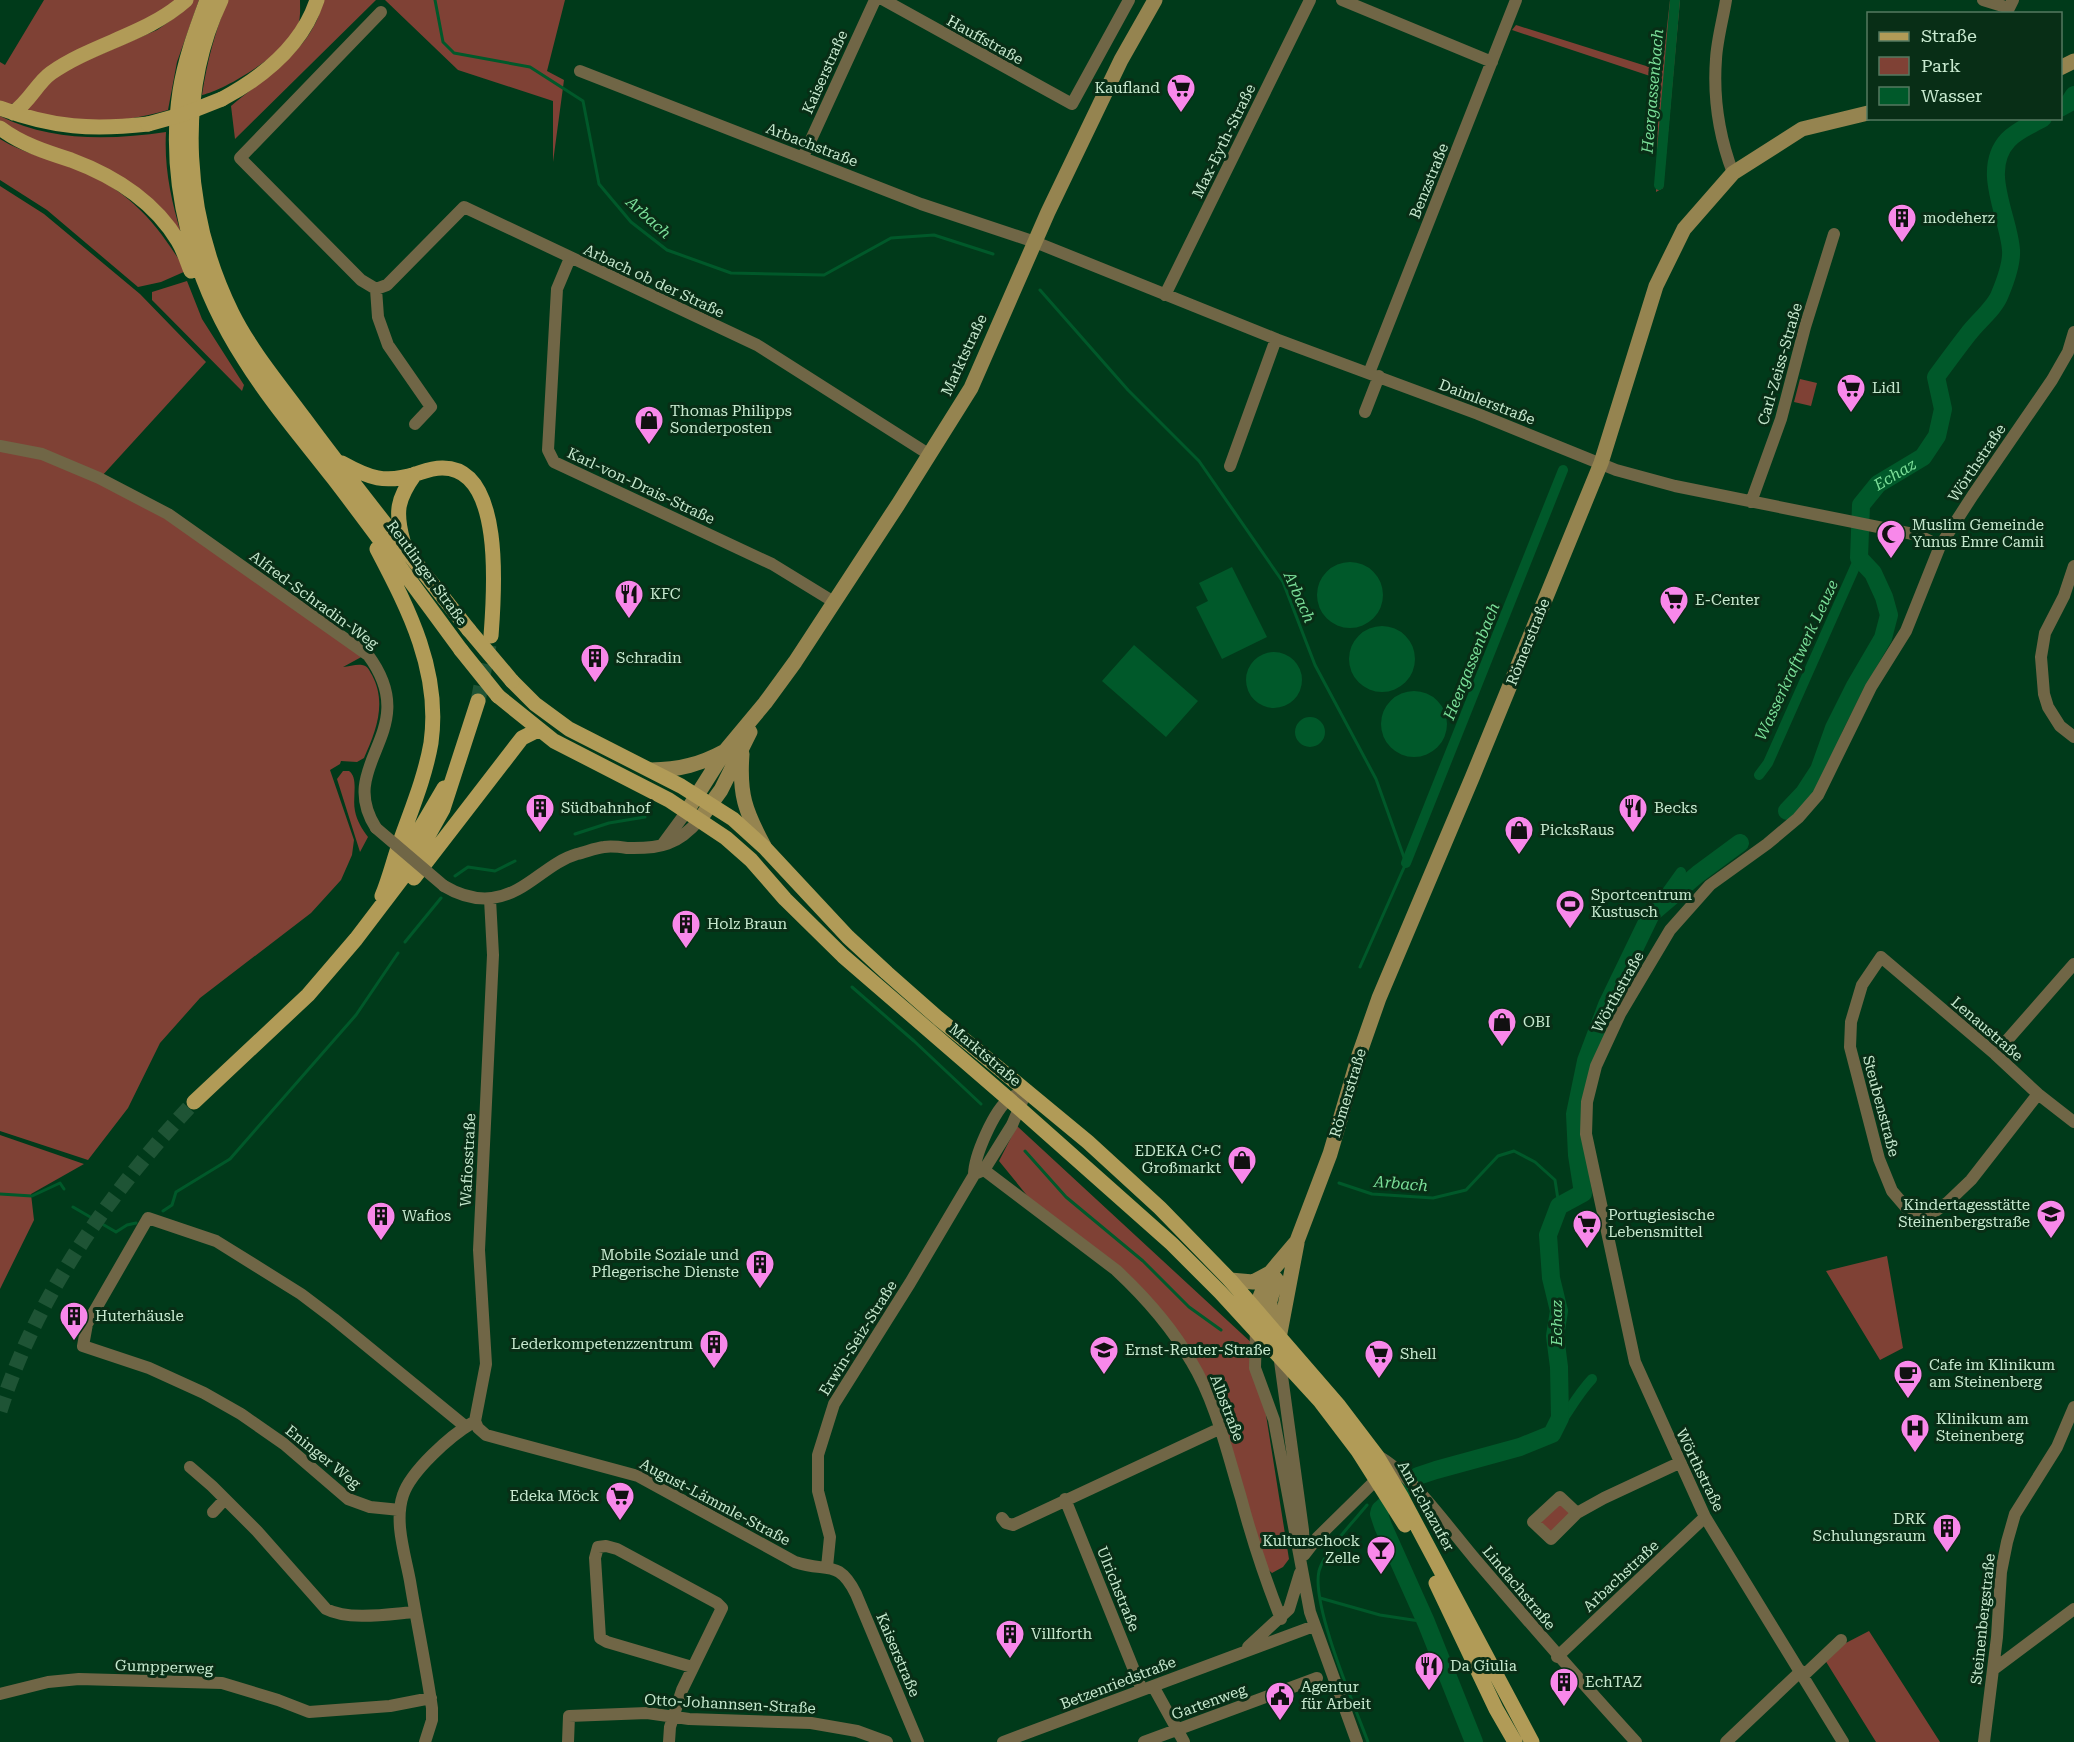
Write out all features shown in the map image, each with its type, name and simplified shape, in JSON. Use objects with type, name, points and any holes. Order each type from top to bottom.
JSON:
[{"type":"main road","points":[[6,110],[30,99],[49,74],[73,60],[146,28],[186,0]]},
{"type":"main road","points":[[207,0],[189,49],[183,74],[177,151],[184,213],[213,287]]},
{"type":"main road","points":[[213,287],[194,180],[192,122],[201,60],[221,0]]},
{"type":"main road","points":[[307,0],[310,19]]},
{"type":"main road","points":[[6,110],[40,121],[77,127],[108,128],[148,124],[184,114],[222,99],[266,71],[300,35],[310,19],[316,0]]},
{"type":"main road","name":"Marktstraße","points":[[1155,0],[1122,60],[1035,242],[971,388],[834,602],[765,703],[726,752],[698,796],[733,819],[765,848],[848,937],[879,966],[1088,1142],[1160,1208],[1255,1309]]},
{"type":"main road","name":"Römerstraße","points":[[1255,1309],[1270,1273],[1298,1241],[1330,1154],[1359,1055],[1379,998],[1482,756],[1601,464],[1656,286],[1684,229],[1733,173],[1802,129],[1867,113]]},
{"type":"main road","points":[[0,128],[16,139],[40,150],[104,174],[133,192],[170,230],[182,249],[190,270],[213,287]]},
{"type":"main road","name":"Reutlinger Straße","points":[[213,287],[233,314],[255,352],[332,456],[512,681],[535,704],[569,729],[698,796]]},
{"type":"main road","name":"Reutlinger Straße","points":[[213,287],[244,360],[460,650],[498,696],[538,730],[694,815]]},
{"type":"main road","points":[[332,456],[372,478],[385,480],[445,468],[465,476],[479,491],[486,506],[492,541],[491,636]]},
{"type":"main road","points":[[405,548],[398,521],[398,511],[401,498],[415,474]]},
{"type":"main road","points":[[357,509],[418,635],[429,674],[433,708],[427,760],[389,880],[372,918]]},
{"type":"main road","points":[[194,1102],[308,995],[410,868],[443,809],[478,701]]},
{"type":"main road","name":"Marktstraße","points":[[712,805],[765,703]]},
{"type":"main road","points":[[372,918],[410,882],[522,738],[538,730]]},
{"type":"main road","points":[[743,745],[741,789],[750,820],[765,848]]},
{"type":"main road","points":[[651,770],[678,769],[726,752]]},
{"type":"main road","points":[[389,880],[457,766]]},
{"type":"main road","points":[[694,815],[698,796]]},
{"type":"main road","points":[[694,815],[712,805]]},
{"type":"main road","name":"Marktstraße","points":[[694,815],[751,860],[785,899],[843,956],[1015,1104],[1172,1244],[1271,1340]]},
{"type":"main road","points":[[1271,1340],[1284,1311],[1298,1241]]},
{"type":"main road","name":"Römerstraße","points":[[1271,1340],[1270,1300],[1282,1260]]},
{"type":"main road","points":[[1230,1280],[1253,1282],[1270,1273]]},
{"type":"main road","name":"Am Echazufer","points":[[1255,1309],[1271,1340],[1388,1480]]},
{"type":"main road","points":[[1284,1311],[1298,1359]]},
{"type":"main road","name":"Am Echazufer","points":[[1271,1340],[1298,1359],[1340,1406],[1377,1456],[1496,1709],[1515,1742]]},
{"type":"main road","name":"Am Echazufer","points":[[1397,1501],[1532,1742]]},
{"type":"street","name":"Kaiserstraße","points":[[803,157],[875,0]]},
{"type":"street","name":"Hauffstraße","points":[[884,0],[1072,104],[1129,0]]},
{"type":"street","name":"Max-Eyth-Straße","points":[[1165,295],[1310,0]]},
{"type":"street","points":[[1342,0],[1492,62]]},
{"type":"street","name":"Benzstraße","points":[[1365,412],[1374,374],[1516,0]]},
{"type":"street","points":[[1726,0],[1716,58],[1717,115],[1723,146],[1733,173]]},
{"type":"street","points":[[1983,0],[2009,8],[2013,0]]},
{"type":"street","points":[[381,12],[240,158],[361,280],[376,289],[378,317],[388,345],[431,407],[415,424]]},
{"type":"street","name":"Arbachstraße","points":[[580,71],[921,204],[1035,242]]},
{"type":"street","name":"Arbach ob der Straße","points":[[376,289],[387,285],[464,207],[757,345],[930,455]]},
{"type":"street","name":"Carl-Zeiss-Straße","points":[[1750,502],[1781,419],[1805,327],[1834,234]]},
{"type":"street","name":"Daimlerstraße","points":[[1035,242],[1276,339],[1374,374],[1616,470],[1675,486],[1878,526],[1918,536],[1940,546]]},
{"type":"street","name":"Karl-von-Drais-Straße","points":[[570,258],[557,289],[548,450],[554,462],[772,564],[834,602]]},
{"type":"street","name":"Wörthstraße","points":[[1843,1742],[1705,1517],[1635,1362],[1586,1134],[1587,1102],[1596,1066],[1620,1014],[1670,930],[1710,885],[1767,844],[1798,818],[1818,795],[1871,687],[1906,631],[1940,546],[2052,380],[2068,352],[2074,332]]},
{"type":"street","points":[[1230,466],[1276,339]]},
{"type":"street","name":"Alfred-Schradin-Weg","points":[[0,446],[42,454],[99,478],[168,514],[368,656],[383,680],[388,703],[384,730],[363,787],[365,808],[376,828],[444,886],[461,896],[490,899]]},
{"type":"street","points":[[2074,566],[2069,595],[2045,633],[2041,657],[2044,694],[2048,707],[2060,726],[2074,737]]},
{"type":"street","points":[[490,899],[516,892],[567,857],[604,847],[646,848],[662,845],[694,815]]},
{"type":"street","name":"Wafiosstraße","points":[[471,1424],[486,1364],[479,1250],[493,955],[490,899]]},
{"type":"street","name":"Lenaustraße","points":[[1881,957],[1995,1054],[2038,1094],[2074,1122]]},
{"type":"street","name":"Steubenstraße","points":[[1881,957],[1862,985],[1851,1022],[1850,1047],[1879,1159],[1892,1191],[1910,1212],[1923,1215],[1937,1210],[1971,1180],[2038,1094]]},
{"type":"street","points":[[1995,1054],[2074,964]]},
{"type":"street","name":"Erwin-Seiz-Straße","points":[[826,1567],[830,1537],[818,1491],[818,1455],[834,1404],[979,1172],[1015,1104],[1027,1090]]},
{"type":"street","name":"Erwin-Seiz-Straße","points":[[979,1172],[974,1166],[997,1113],[1015,1104]]},
{"type":"street","name":"Albstraße","points":[[979,1172],[1116,1270],[1158,1312],[1192,1362],[1221,1428],[1261,1567],[1281,1619]]},
{"type":"street","name":"August-Lämmle-Straße","points":[[83,1346],[87,1324],[148,1218],[216,1241],[265,1271],[323,1310],[482,1432],[492,1437],[638,1476],[795,1562],[840,1571],[850,1581]]},
{"type":"street","points":[[1271,1340],[1303,1530],[1310,1612]]},
{"type":"street","points":[[1271,1340],[1255,1368],[1274,1419],[1310,1612],[1357,1742]]},
{"type":"street","name":"Eninger Weg","points":[[83,1346],[149,1368],[204,1393],[241,1414],[284,1444],[348,1499],[370,1507],[400,1510]]},
{"type":"street","name":"Steinenbergstraße","points":[[1984,1742],[1994,1669],[2001,1572],[2015,1514],[2031,1485],[2057,1447],[2074,1407]]},
{"type":"street","points":[[425,1742],[432,1714],[431,1698],[402,1537],[400,1510],[406,1487],[415,1473],[471,1424]]},
{"type":"street","points":[[1002,1518],[1006,1523],[1012,1525],[1221,1428]]},
{"type":"street","points":[[1578,1513],[1604,1498],[1679,1463]]},
{"type":"street","points":[[190,1467],[225,1499],[326,1609],[347,1615],[415,1612]]},
{"type":"street","points":[[1304,1555],[1318,1537],[1388,1480]]},
{"type":"street","name":"Lindachstraße","points":[[1388,1480],[1416,1488],[1557,1657],[1636,1742]]},
{"type":"street","points":[[213,1512],[225,1499]]},
{"type":"street","name":"Ulrichstraße","points":[[1065,1499],[1148,1688],[1184,1742]]},
{"type":"street","name":"Arbachstraße","points":[[1557,1657],[1705,1517]]},
{"type":"street","points":[[1303,1530],[1318,1537]]},
{"type":"street","points":[[669,1742],[673,1716],[692,1667],[720,1614],[721,1606],[617,1549],[606,1546],[598,1548],[595,1558],[600,1638],[692,1667]]},
{"type":"street","points":[[1281,1619],[1293,1600],[1301,1572]]},
{"type":"street","name":"Kaiserstraße","points":[[850,1581],[918,1742]]},
{"type":"street","points":[[1994,1669],[2074,1609]]},
{"type":"street","name":"Betzenriedstraße","points":[[1243,1652],[1281,1619]]},
{"type":"street","name":"Betzenriedstraße","points":[[1003,1742],[1314,1626]]},
{"type":"street","points":[[1726,1742],[1841,1640]]},
{"type":"street","name":"Gartenweg","points":[[1144,1742],[1317,1678]]},
{"type":"street","name":"Gumpperweg","points":[[0,1694],[48,1682],[79,1679],[222,1683],[255,1692],[309,1712],[390,1706],[431,1698]]},
{"type":"street","name":"Otto-Johannsen-Straße","points":[[568,1742],[569,1716],[647,1713],[689,1719],[825,1724],[857,1731],[887,1742]]},
{"type":"green space","points":[[44,0],[177,0],[153,19],[90,45],[18,102],[8,105],[0,103],[0,62],[5,65]]},
{"type":"green space","points":[[193,0],[199,0],[177,62],[168,110],[143,116],[91,122],[65,120],[24,112],[52,80],[67,69],[157,30],[180,14]]},
{"type":"green space","points":[[228,0],[300,0],[298,25],[291,38],[255,69],[226,86],[202,95],[212,47]]},
{"type":"green space","points":[[323,0],[376,0],[235,139],[231,106],[287,60],[299,47],[310,33]]},
{"type":"green space","points":[[385,0],[565,0],[547,71],[564,80],[553,162],[553,101],[458,70]]},
{"type":"green space","points":[[1670,0],[1680,0],[1663,188],[1656,192],[1659,79],[1512,30],[1516,25],[1662,71]]},
{"type":"green space","points":[[0,116],[40,131],[60,135],[124,137],[166,132],[169,183],[181,233],[167,215],[34,143],[0,122]]},
{"type":"green space","points":[[0,139],[28,152],[77,169],[112,187],[127,198],[152,223],[186,271],[161,282],[138,287],[47,210],[0,180]]},
{"type":"green space","points":[[0,186],[44,214],[140,294],[206,362],[101,477],[0,445]]},
{"type":"green space","points":[[187,281],[202,319],[244,385],[242,391],[152,300],[152,292]]},
{"type":"green space","points":[[1800,379],[1817,383],[1811,406],[1794,402]]},
{"type":"green space","points":[[0,447],[41,455],[167,515],[365,655],[343,667],[360,665],[367,667],[379,696],[376,727],[364,758],[357,762],[341,761],[330,770],[354,840],[352,855],[341,880],[311,913],[200,998],[160,1043],[128,1108],[88,1160],[0,1131]]},
{"type":"green space","points":[[343,771],[349,771],[354,778],[356,815],[368,837],[360,852],[337,779]]},
{"type":"green space","points":[[1017,1126],[1255,1346],[1289,1559],[1283,1567],[1272,1573],[1264,1566],[1225,1426],[1159,1309],[1047,1220],[999,1161]]},
{"type":"green space","points":[[0,1135],[84,1164],[31,1194],[34,1220],[0,1289]]},
{"type":"green space","points":[[1887,1256],[1903,1348],[1880,1360],[1826,1271]]},
{"type":"green space","points":[[1561,1501],[1572,1513],[1551,1534],[1539,1522]]},
{"type":"green space","points":[[1869,1631],[1940,1742],[1876,1742],[1825,1660],[1842,1645]]},
{"type":"water","points":[[1344,562],[1356,562],[1368,567],[1378,577],[1383,595],[1381,608],[1368,623],[1356,628],[1344,628],[1332,623],[1322,613],[1317,601],[1317,589],[1322,577],[1332,567]]},
{"type":"water","points":[[1232,567],[1267,637],[1222,659],[1196,607],[1208,601],[1199,583]]},
{"type":"water","points":[[1376,626],[1388,626],[1400,631],[1410,641],[1415,659],[1413,672],[1400,687],[1388,692],[1376,692],[1364,687],[1354,677],[1349,665],[1349,653],[1354,641],[1364,631]]},
{"type":"water","points":[[1134,645],[1198,701],[1166,737],[1102,681]]},
{"type":"water","points":[[1268,652],[1280,652],[1290,656],[1298,664],[1302,680],[1298,696],[1290,704],[1280,708],[1268,708],[1258,704],[1250,696],[1246,686],[1246,674],[1250,664],[1258,656]]},
{"type":"water","points":[[1408,691],[1420,691],[1432,696],[1442,706],[1447,724],[1445,737],[1432,752],[1420,757],[1408,757],[1396,752],[1386,742],[1381,730],[1381,718],[1386,706],[1396,696]]},
{"type":"water","points":[[1310,717],[1316,718],[1324,726],[1324,738],[1316,746],[1310,747],[1304,746],[1296,738],[1295,732],[1296,726],[1304,718]]},
{"type":"waterway","name":"Arbach","points":[[435,0],[443,42],[454,53],[530,67],[583,101],[599,184],[631,222],[667,250],[731,273],[824,275],[891,238],[934,235],[993,254]]},
{"type":"waterway","name":"Heergassenbach","points":[[1659,185],[1675,0]]},
{"type":"waterway","name":"Echaz","points":[[2062,107],[2069,103],[2074,95]]},
{"type":"waterway","name":"Echaz","points":[[1787,811],[1804,793],[1819,770],[1834,728],[1883,638],[1889,615],[1873,573],[1859,558],[1861,505],[1878,484],[1923,457],[1937,436],[1943,409],[1936,377],[1998,299],[2009,266],[2011,250],[1996,179],[1996,165],[2000,152],[2012,136],[2039,120]]},
{"type":"waterway","name":"Arbach","points":[[1040,290],[1128,390],[1199,461],[1283,582],[1315,665],[1376,779],[1406,863],[1360,967]]},
{"type":"waterway","name":"Heergassenbach","points":[[1406,863],[1563,470]]},
{"type":"waterway","name":"Wasserkraftwerk Leuze","points":[[1759,775],[1768,763],[1859,558]]},
{"type":"waterway","points":[[575,834],[609,823],[645,817]]},
{"type":"waterway","name":"Echaz","points":[[1474,1742],[1426,1622],[1383,1526],[1380,1510],[1418,1476],[1520,1447],[1552,1434],[1560,1418],[1559,1367],[1555,1336],[1559,1311],[1551,1278],[1548,1235],[1559,1206],[1583,1193],[1577,1155],[1575,1114],[1586,1061],[1607,1005],[1651,914],[1698,874],[1740,843]]},
{"type":"waterway","points":[[455,876],[468,867],[495,871],[515,861]]},
{"type":"waterway","name":"Wasserkraftwerk Leuze","points":[[1651,914],[1681,872]]},
{"type":"waterway","points":[[405,942],[441,898]]},
{"type":"waterway","points":[[163,1211],[172,1205],[176,1192],[230,1159],[356,1015],[398,953]]},
{"type":"waterway","points":[[852,987],[981,1104]]},
{"type":"waterway","points":[[1025,1151],[1066,1197],[1143,1261],[1189,1307],[1221,1330]]},
{"type":"waterway","name":"Arbach","points":[[1339,1183],[1372,1194],[1433,1198],[1466,1190],[1498,1156],[1514,1151],[1535,1162],[1555,1180],[1559,1206]]},
{"type":"waterway","points":[[0,1194],[32,1196],[60,1183],[64,1189]]},
{"type":"waterway","points":[[73,1207],[116,1232],[127,1225],[136,1223]]},
{"type":"waterway","points":[[1552,1434],[1592,1379]]},
{"type":"waterway","points":[[1367,1505],[1322,1563],[1318,1587],[1321,1607],[1336,1656],[1368,1742]]},
{"type":"waterway","points":[[1320,1598],[1380,1615],[1426,1622]]},
{"type":"tunnel","points":[[478,701],[489,645]]},
{"type":"tunnel","points":[[0,1411],[34,1326],[80,1246],[134,1171],[194,1102]]},
{"type":"place","name":"Kaufland","points":[[1181,114]]},
{"type":"place","name":"modeherz","points":[[1902,244]]},
{"type":"place","name":"Lidl","points":[[1851,414]]},
{"type":"place","name":"Thomas Philipps Sonderposten","points":[[649,446]]},
{"type":"place","name":"Muslim Gemeinde Yunus Emre Camii","points":[[1891,560]]},
{"type":"place","name":"KFC","points":[[629,620]]},
{"type":"place","name":"E-Center","points":[[1674,626]]},
{"type":"place","name":"Schradin","points":[[595,684]]},
{"type":"place","name":"Südbahnhof","points":[[540,834]]},
{"type":"place","name":"Becks","points":[[1633,834]]},
{"type":"place","name":"PicksRaus","points":[[1519,856]]},
{"type":"place","name":"Sportcentrum Kustusch","points":[[1570,930]]},
{"type":"place","name":"Holz Braun","points":[[686,950]]},
{"type":"place","name":"OBI","points":[[1502,1048]]},
{"type":"place","name":"EDEKA C+C Großmarkt","points":[[1242,1186]]},
{"type":"place","name":"Kindertagesstätte Steinenbergstraße","points":[[2051,1240]]},
{"type":"place","name":"Wafios","points":[[381,1242]]},
{"type":"place","name":"Portugiesische Lebensmittel","points":[[1587,1250]]},
{"type":"place","name":"Mobile Soziale und Pflegerische Dienste","points":[[760,1290]]},
{"type":"place","name":"Huterhäusle","points":[[74,1342]]},
{"type":"place","name":"Lederkompetenzzentrum","points":[[714,1370]]},
{"type":"place","name":"Ernst-Reuter-Straße","points":[[1104,1376]]},
{"type":"place","name":"Shell","points":[[1379,1380]]},
{"type":"place","name":"Cafe im Klinikum am Steinenberg","points":[[1908,1400]]},
{"type":"place","name":"Klinikum am Steinenberg","points":[[1915,1454]]},
{"type":"place","name":"Edeka Möck","points":[[620,1522]]},
{"type":"place","name":"DRK Schulungsraum","points":[[1947,1554]]},
{"type":"place","name":"Kulturschock Zelle","points":[[1381,1576]]},
{"type":"place","name":"Villforth","points":[[1010,1660]]},
{"type":"place","name":"Da Giulia","points":[[1429,1692]]},
{"type":"place","name":"EchTAZ","points":[[1564,1708]]},
{"type":"place","name":"Agentur für Arbeit","points":[[1280,1722]]}]
